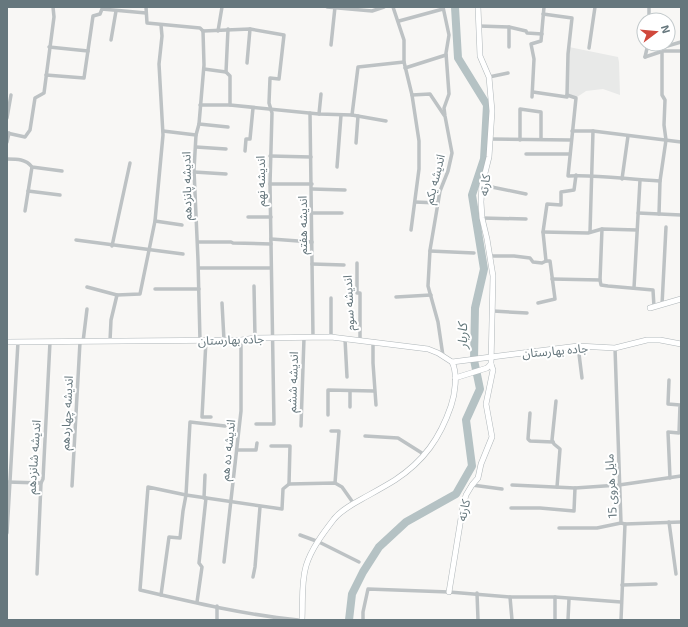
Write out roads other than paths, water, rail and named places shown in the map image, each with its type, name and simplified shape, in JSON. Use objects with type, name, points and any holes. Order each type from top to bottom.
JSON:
[{"type":"street","points":[[7,142],[8,133],[25,137],[30,130],[35,98],[44,93],[54,17],[53,7]]},
{"type":"street","points":[[146,7],[147,23],[200,28],[203,31],[250,29],[247,62]]},
{"type":"street","points":[[218,31],[222,7]]},
{"type":"street","points":[[327,7],[372,11],[384,7]]},
{"type":"street","points":[[393,7],[399,21],[404,40],[404,62],[412,94],[419,141],[419,169],[411,230]]},
{"type":"street","name":"کارته","points":[[449,592],[466,495],[478,478],[481,464],[492,437],[486,404],[493,370],[489,366],[491,357],[493,276],[482,218],[482,185],[489,157],[492,111],[488,76],[480,56],[478,7]]},
{"type":"street","points":[[532,97],[534,59],[531,44],[541,41],[544,7]]},
{"type":"street","points":[[590,48],[595,7]]},
{"type":"street","points":[[46,74],[84,78],[93,16],[100,14],[102,8],[116,11],[146,13]]},
{"type":"street","points":[[331,45],[335,8]]},
{"type":"street","points":[[399,21],[443,8]]},
{"type":"street","name":"اندیشه یکم","points":[[443,8],[449,35],[446,56],[449,94],[444,108],[452,153],[448,171],[440,191],[430,251],[428,286],[438,322],[443,356]]},
{"type":"street","points":[[110,40],[116,11]]},
{"type":"street","points":[[543,14],[572,18],[568,54],[567,95]]},
{"type":"street","points":[[87,287],[116,294],[140,294],[155,221],[163,131],[160,102],[161,25]]},
{"type":"street","points":[[479,26],[509,27],[526,31],[527,33],[542,34]]},
{"type":"street","points":[[509,27],[509,47]]},
{"type":"street","points":[[226,72],[228,29]]},
{"type":"street","name":"اندیشه نهم","points":[[250,29],[284,35],[280,79],[270,78],[269,103],[271,110],[270,184],[274,424],[256,424]]},
{"type":"street","name":"اندیشه پانزدهم","points":[[200,341],[198,242],[194,172],[196,135],[199,124],[204,69],[203,31]]},
{"type":"street","points":[[49,47],[88,51]]},
{"type":"street","points":[[646,52],[645,57],[656,52]]},
{"type":"street","points":[[659,214],[660,181],[666,140],[664,125],[664,100],[662,95],[662,52]]},
{"type":"street","points":[[406,68],[446,56]]},
{"type":"street","points":[[352,115],[358,68],[404,62]]},
{"type":"street","points":[[204,69],[226,72],[230,76],[230,105]]},
{"type":"street","points":[[488,76],[508,72]]},
{"type":"street","points":[[533,92],[567,97],[567,95],[576,98],[568,176],[592,175],[622,179],[660,181]]},
{"type":"street","points":[[319,114],[321,94]]},
{"type":"street","points":[[412,94],[430,94],[445,116]]},
{"type":"street","points":[[7,118],[11,96]]},
{"type":"street","points":[[200,104],[230,105],[319,114],[352,115],[386,121]]},
{"type":"street","points":[[245,151],[246,139],[250,139],[253,108]]},
{"type":"street","points":[[520,140],[520,109],[541,112],[541,139]]},
{"type":"street","name":"اندیشه هفتم","points":[[310,113],[313,338]]},
{"type":"street","points":[[337,167],[341,115]]},
{"type":"street","points":[[356,143],[358,116]]},
{"type":"street","points":[[199,124],[228,127]]},
{"type":"street","points":[[163,131],[196,135]]},
{"type":"street","points":[[572,131],[593,131],[681,142]]},
{"type":"street","points":[[590,232],[593,131]]},
{"type":"street","points":[[622,179],[628,136]]},
{"type":"street","points":[[490,139],[571,140]]},
{"type":"street","points":[[196,147],[226,150]]},
{"type":"street","points":[[526,154],[570,154]]},
{"type":"street","points":[[270,156],[311,157]]},
{"type":"street","points":[[7,159],[19,159],[29,163],[32,167],[62,171]]},
{"type":"street","points":[[112,246],[130,163]]},
{"type":"street","points":[[25,211],[32,167]]},
{"type":"street","points":[[194,172],[226,174]]},
{"type":"street","points":[[538,303],[555,299],[550,262],[546,261],[543,232],[547,204],[561,205],[561,192],[574,190],[576,175]]},
{"type":"street","points":[[634,288],[640,180]]},
{"type":"street","points":[[270,184],[312,184]]},
{"type":"street","points":[[482,185],[526,194]]},
{"type":"street","points":[[312,189],[345,190]]},
{"type":"street","points":[[28,191],[60,195]]},
{"type":"street","points":[[415,202],[438,203]]},
{"type":"street","points":[[312,213],[342,213]]},
{"type":"street","points":[[638,213],[681,215]]},
{"type":"street","points":[[248,216],[271,217]]},
{"type":"street","points":[[482,218],[526,219]]},
{"type":"street","points":[[155,221],[182,225]]},
{"type":"street","points":[[662,305],[666,227]]},
{"type":"street","points":[[543,232],[588,234],[590,232],[602,229],[638,230]]},
{"type":"street","points":[[602,229],[601,285],[653,290],[652,308],[681,299]]},
{"type":"street","points":[[271,239],[312,242]]},
{"type":"street","points":[[76,240],[112,246],[183,254]]},
{"type":"street","points":[[198,242],[271,244]]},
{"type":"street","points":[[430,251],[474,253]]},
{"type":"street","points":[[490,256],[530,258],[533,262],[542,263],[546,261]]},
{"type":"street","name":"اندیشه سوم","points":[[357,263],[356,293],[360,293],[360,341]]},
{"type":"street","points":[[312,264],[344,265]]},
{"type":"street","points":[[198,268],[271,268]]},
{"type":"street","points":[[552,279],[600,280]]},
{"type":"street","points":[[254,286],[255,338]]},
{"type":"street","points":[[155,289],[199,289]]},
{"type":"street","points":[[110,341],[111,320],[116,294]]},
{"type":"street","points":[[396,297],[431,295]]},
{"type":"street","points":[[331,298],[331,337]]},
{"type":"street","points":[[222,303],[224,340]]},
{"type":"street","name":"اندیشه چهاردهم","points":[[72,486],[82,342],[87,309]]},
{"type":"street","points":[[492,311],[527,313]]},
{"type":"street","name":"جاده بهارستان","points":[[7,342],[200,341],[273,337],[331,337],[428,349],[452,362],[578,346],[615,348],[647,340],[660,340],[681,344]]},
{"type":"street","name":"اندیشه ششم","points":[[301,426],[304,338]]},
{"type":"street","points":[[345,338],[347,377]]},
{"type":"street","points":[[206,340],[202,417],[211,417]]},
{"type":"street","name":"اندیشه ده هم","points":[[224,562],[241,411],[240,340]]},
{"type":"street","points":[[7,533],[8,482],[18,342]]},
{"type":"street","name":"اندیشه شانزدهم","points":[[37,574],[50,342]]},
{"type":"street","points":[[373,342],[374,391],[376,405]]},
{"type":"street","points":[[578,346],[582,378]]},
{"type":"street","name":"مایل هروی 15","points":[[615,348],[619,485],[623,523],[621,620]]},
{"type":"street","points":[[302,620],[307,564],[335,518],[354,504],[396,480],[425,455],[435,441],[452,402],[455,375],[452,362]]},
{"type":"street","points":[[455,375],[471,374],[489,366]]},
{"type":"street","points":[[669,380],[668,404],[680,405],[679,433],[668,432],[670,478]]},
{"type":"street","points":[[328,415],[328,390],[374,391]]},
{"type":"street","points":[[350,391],[350,407]]},
{"type":"street","points":[[553,442],[556,401]]},
{"type":"street","points":[[530,413],[528,439],[530,441],[553,442],[560,449],[557,487]]},
{"type":"street","points":[[161,595],[169,537],[180,538],[186,495],[190,422],[225,426]]},
{"type":"street","points":[[331,432],[339,431],[335,484]]},
{"type":"street","points":[[365,436],[398,438],[425,455]]},
{"type":"street","points":[[237,450],[256,450],[257,443]]},
{"type":"street","points":[[271,446],[290,446],[289,484]]},
{"type":"street","points":[[197,602],[202,568],[199,563],[205,498],[205,475]]},
{"type":"street","points":[[512,485],[576,488],[619,485],[681,476]]},
{"type":"street","points":[[8,482],[41,483]]},
{"type":"street","points":[[298,620],[217,606],[140,590],[148,488],[260,507],[282,509],[283,489],[289,484],[335,484],[342,487],[354,504]]},
{"type":"street","points":[[472,485],[502,489]]},
{"type":"street","points":[[511,508],[540,508],[574,511],[576,488]]},
{"type":"street","points":[[253,577],[260,507]]},
{"type":"street","points":[[669,522],[676,574]]},
{"type":"street","points":[[559,528],[597,528],[623,523],[681,522]]},
{"type":"street","points":[[300,535],[319,542],[359,562]]},
{"type":"street","points":[[622,585],[656,584]]},
{"type":"street","points":[[364,620],[363,612],[368,589],[449,592],[510,597],[555,597],[621,602]]},
{"type":"street","points":[[477,594],[478,620]]},
{"type":"street","points":[[510,597],[512,620]]},
{"type":"street","points":[[555,597],[555,620]]},
{"type":"street","points":[[568,620],[569,599]]},
{"type":"street","points":[[217,606],[217,620]]},
{"type":"waterway","name":"کاربار","points":[[349,620],[352,594],[363,572],[379,547],[406,522],[456,494],[472,466],[466,420],[480,389],[474,360],[475,308],[484,269],[472,195],[484,159],[487,105],[458,58],[455,7]]}]
